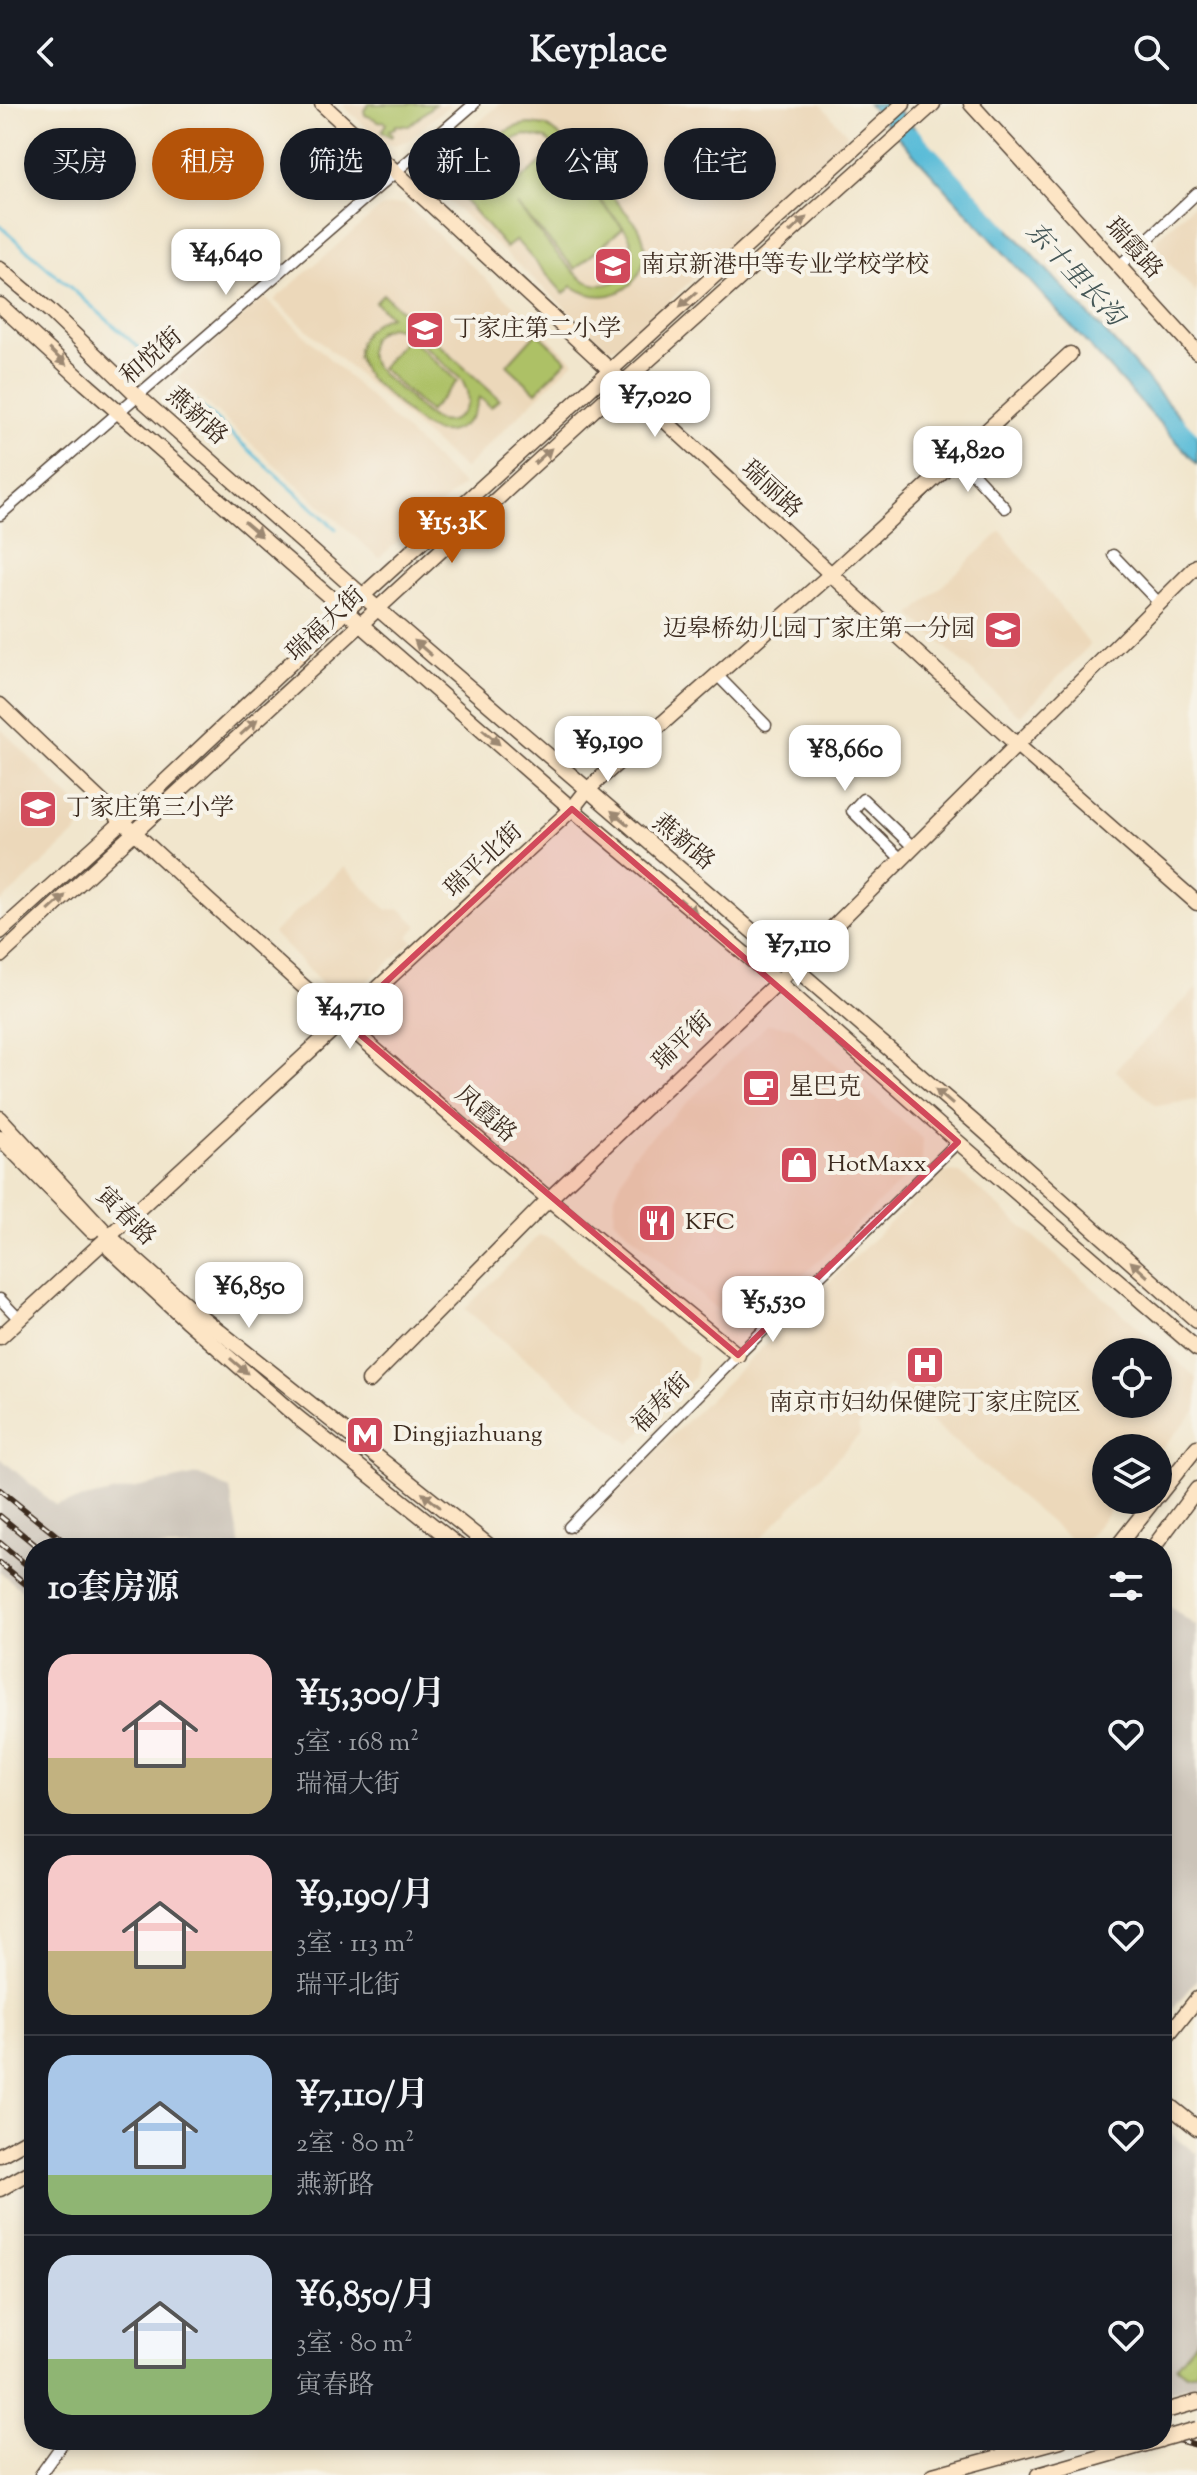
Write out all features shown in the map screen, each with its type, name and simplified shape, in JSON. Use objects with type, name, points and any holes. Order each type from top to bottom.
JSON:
[{"type":"street","name":"瑞丽路","points":[[322,104],[1016,744],[1197,903]]},
{"type":"street","name":"和悦街","points":[[0,515],[474,104]]},
{"type":"street","name":"瑞福大街","points":[[0,932],[347,610],[903,104]]},
{"type":"street","name":"瑞福大街","points":[[0,956],[623,383],[933,104]]},
{"type":"street","name":"瑞霞路","points":[[971,104],[1197,352]]},
{"type":"street","points":[[1119,266],[1197,193]]},
{"type":"street","name":"燕新路","points":[[0,269],[363,596],[975,1123],[1197,1321]]},
{"type":"street","name":"燕新路","points":[[0,305],[572,809],[778,982],[1197,1349]]},
{"type":"street","name":"瑞平北街","points":[[0,1337],[572,809],[587,790],[831,574],[1070,354]]},
{"type":"street","points":[[957,456],[1005,508]]},
{"type":"street","points":[[1113,555],[1159,603]]},
{"type":"street","name":"瑞平街","points":[[369,1381],[549,1199],[778,982],[1197,566]]},
{"type":"street","points":[[717,675],[766,725]]},
{"type":"street","name":"凤霞路","points":[[0,705],[122,822],[344,1021],[549,1199],[738,1355]]},
{"type":"street","points":[[901,859],[852,811],[863,799],[913,847]]},
{"type":"street","name":"寅春路","points":[[0,1118],[106,1239],[479,1538]]},
{"type":"street","name":"寅春路","points":[[0,1138],[186,1320],[297,1417],[448,1538]]},
{"type":"street","name":"福寿街","points":[[569,1527],[738,1355],[958,1142]]},
{"type":"street","points":[[0,1299],[19,1319]]},
{"type":"street","points":[[1172,1478],[1197,1447]]},
{"type":"street","points":[[1160,1538],[1197,1489]]},
{"type":"street","points":[[1124,1538],[1143,1514]]},
{"type":"street","points":[[1172,2030],[1197,1999]]},
{"type":"street","points":[[1172,2108],[1197,2128]]},
{"type":"street","points":[[0,2155],[24,2142]]},
{"type":"street","points":[[0,2189],[24,2176]]},
{"type":"street","points":[[1172,2409],[1197,2402]]},
{"type":"street","points":[[1172,2437],[1197,2429]]},
{"type":"street","points":[[40,2475],[58,2450]]},
{"type":"street","points":[[933,2475],[1024,2450]]},
{"type":"street","points":[[1038,2475],[1126,2450]]},
{"type":"highlighted area","points":[[572,809],[958,1142],[738,1355],[344,1021]]},
{"type":"shaded area","points":[[341,104],[450,104],[423,128],[408,128],[408,141],[392,145],[392,128],[367,128]]},
{"type":"shaded area","name":"南京新港中等专业学校学校","points":[[500,104],[820,104],[848,135],[623,344],[609,348],[447,200],[520,200],[520,128],[472,128]]},
{"type":"shaded area","points":[[1197,202],[1197,294],[1158,251],[1157,238]]},
{"type":"shaded area","name":"丁家庄第二小学","points":[[405,204],[574,361],[464,469],[274,300],[379,209]]},
{"type":"shaded area","points":[[264,297],[463,485],[379,558],[177,377]]},
{"type":"shaded area","name":"迈皋桥幼儿园丁家庄第一分园","points":[[1001,531],[1090,645],[1020,716],[911,615]]},
{"type":"shaded area","name":"丁家庄第三小学","points":[[0,728],[74,802],[79,816],[78,831],[0,903]]},
{"type":"shaded area","points":[[344,867],[387,910],[401,909],[418,926],[408,936],[413,941],[358,990],[343,996],[330,992],[273,933]]},
{"type":"shaded area","points":[[1197,988],[1197,1100],[1157,1106],[1115,1070]]},
{"type":"shaded area","points":[[768,1024],[793,1027],[923,1139],[922,1162],[754,1322],[746,1326],[735,1325],[614,1220],[615,1195],[632,1156]]},
{"type":"shaded area","name":"南京市妇幼保健院丁家庄院区","points":[[960,1173],[1151,1338],[1092,1338],[1092,1418],[1172,1418],[1172,1356],[1197,1378],[1197,1409],[1172,1437],[1172,1434],[1092,1434],[1092,1514],[1107,1514],[1087,1538],[1069,1538],[889,1386],[857,1418],[861,1423],[858,1427],[860,1434],[761,1538],[567,1538],[940,1174]]},
{"type":"shaded area","points":[[539,1235],[552,1239],[697,1358],[694,1377],[630,1444],[465,1309]]},
{"type":"shaded area","points":[[0,1458],[55,1505],[198,1475],[230,1489],[239,1538],[24,1538],[24,1592],[0,1572]]},
{"type":"shaded area","points":[[1172,1608],[1197,1627],[1197,1979],[1172,2010]]},
{"type":"shaded area","points":[[1172,2135],[1197,2154],[1197,2383],[1172,2392]]},
{"type":"green space","points":[[369,104],[435,104],[409,126],[396,125],[392,129],[384,128],[384,121],[377,122],[365,115],[364,110]]},
{"type":"green space","points":[[530,124],[549,128],[536,128],[536,137],[520,137],[520,128],[513,128]]},
{"type":"green space","points":[[536,167],[536,200],[599,200],[623,228],[575,269],[517,205],[577,275],[596,284],[608,284],[618,280],[631,263],[631,240],[624,228],[600,200],[615,200],[638,226],[644,243],[644,259],[639,273],[618,292],[604,296],[588,294],[572,286],[564,294],[516,240],[506,248],[465,200],[520,200],[520,180]]},
{"type":"green space","points":[[383,294],[499,399],[491,407],[479,397],[473,414],[452,431],[435,431],[416,421],[371,380],[360,364],[358,355],[362,338],[373,324],[390,316],[375,302]],"holes":[[[391,327],[408,332],[462,380],[468,402],[453,420],[444,422],[430,417],[373,364],[369,349],[377,333]]]},
{"type":"green space","points":[[537,332],[567,360],[536,392],[507,365]]},
{"type":"green space","points":[[408,337],[457,381],[429,412],[381,368]]},
{"type":"green space","points":[[1197,2339],[1197,2372],[1186,2374],[1176,2366]]},
{"type":"water","points":[[868,104],[892,104],[1116,344],[1197,436],[1197,464]]},
{"type":"waterway","name":"东十里长沟","points":[[915,129],[1008,229]]},
{"type":"waterway","points":[[0,226],[145,353]]},
{"type":"waterway","points":[[195,401],[336,529]]},
{"type":"waterway","name":"东十里长沟","points":[[1180,418],[1197,435]]},
{"type":"railway","points":[[0,1490],[60,1538]]},
{"type":"railway","points":[[0,1516],[27,1538]]},
{"type":"railway","points":[[0,1543],[24,1563]]},
{"type":"railway","points":[[0,1563],[24,1583]]},
{"type":"railway","points":[[1172,2439],[1197,2445]]},
{"type":"place","name":"南京新港中等专业学校学校","points":[[613,266]]},
{"type":"place","name":"丁家庄第二小学","points":[[425,330]]},
{"type":"place","name":"迈皋桥幼儿园丁家庄第一分园","points":[[1003,630]]},
{"type":"place","name":"丁家庄第三小学","points":[[38,809]]},
{"type":"place","name":"星巴克","points":[[761,1088]]},
{"type":"place","name":"HotMaxx","points":[[799,1165]]},
{"type":"place","name":"KFC","points":[[657,1223]]},
{"type":"place","name":"南京市妇幼保健院丁家庄院区","points":[[925,1365]]},
{"type":"place","name":"Dingjiazhuang","points":[[365,1435]]}]
